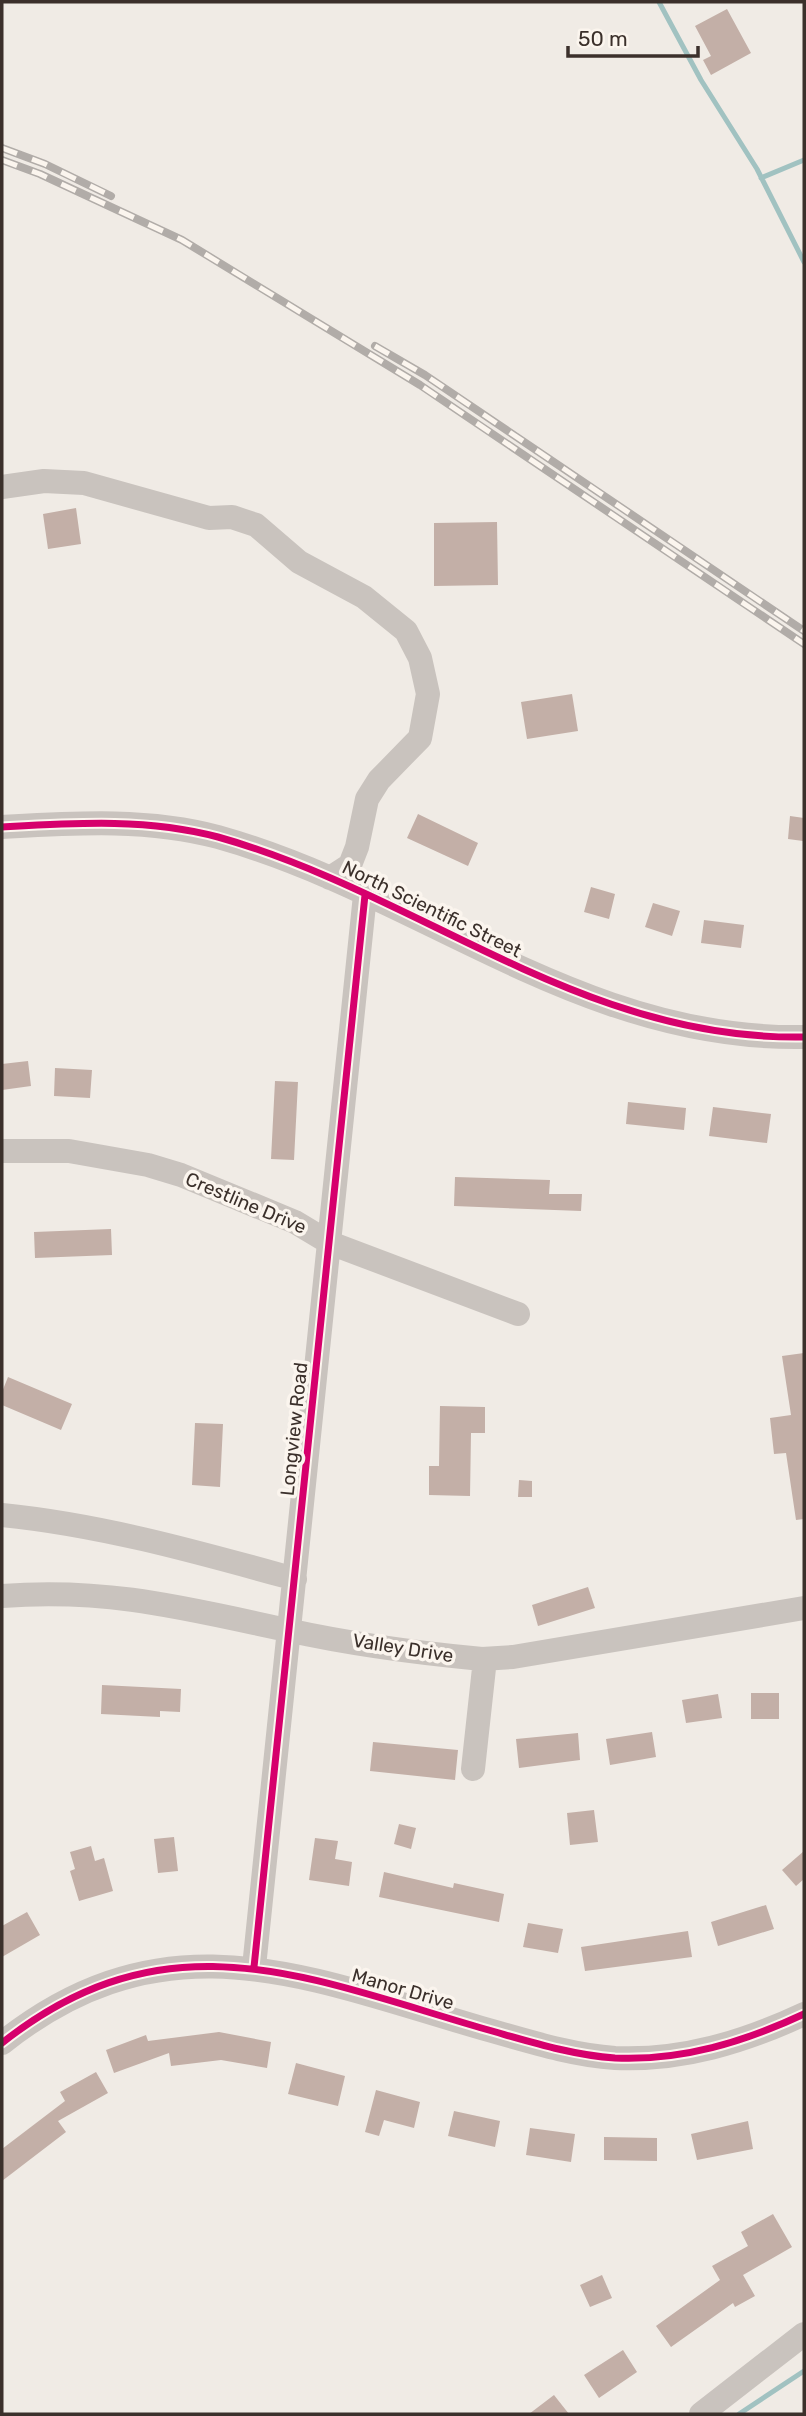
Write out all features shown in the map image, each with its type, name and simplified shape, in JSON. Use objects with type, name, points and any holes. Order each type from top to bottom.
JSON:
[{"type":"street","points":[[2,486],[44,481],[84,483],[209,518],[232,517],[256,526],[299,562],[364,597],[406,631],[420,658],[428,694],[420,738],[373,789],[367,799],[357,847],[350,865],[330,878]]},
{"type":"street","name":"North Scientific Street","points":[[2,827],[100,822],[178,828],[255,849],[330,878],[550,983],[614,1007],[713,1030],[804,1037]]},
{"type":"street","name":"Longview Road","points":[[254,1967],[365,895]]},
{"type":"street","name":"Crestline Drive","points":[[2,1151],[68,1151],[148,1165],[181,1174],[295,1222],[330,1243],[518,1314]]},
{"type":"street","points":[[2,1515],[88,1526],[146,1538],[295,1579]]},
{"type":"street","name":"Valley Drive","points":[[2,1596],[79,1593],[123,1596],[289,1631],[485,1659],[526,1655],[804,1608]]},
{"type":"street","points":[[474,1769],[485,1659]]},
{"type":"street","name":"Manor Drive","points":[[2,2043],[64,2002],[111,1982],[183,1967],[254,1967],[297,1975],[534,2043],[614,2057],[666,2056],[721,2046],[804,2014]]},
{"type":"street","points":[[701,2414],[804,2334]]},
{"type":"building","points":[[727,9],[751,53],[711,75],[703,60],[711,56],[695,26]]},
{"type":"building","points":[[76,508],[81,544],[48,549],[43,514]]},
{"type":"building","points":[[497,522],[498,585],[434,586],[434,523]]},
{"type":"building","points":[[572,694],[578,731],[527,739],[521,702]]},
{"type":"building","points":[[418,814],[478,843],[468,866],[407,838]]},
{"type":"building","points":[[790,816],[804,818],[803,841],[788,839]]},
{"type":"building","points":[[591,887],[615,894],[609,919],[584,912]]},
{"type":"building","points":[[653,903],[680,911],[672,936],[645,927]]},
{"type":"building","points":[[704,920],[744,925],[741,948],[701,943]]},
{"type":"building","points":[[28,1061],[31,1086],[2,1090],[2,1064]]},
{"type":"building","points":[[55,1068],[92,1070],[90,1098],[54,1096]]},
{"type":"building","points":[[275,1081],[298,1082],[294,1160],[271,1159]]},
{"type":"building","points":[[628,1102],[686,1108],[684,1130],[626,1124]]},
{"type":"building","points":[[713,1107],[771,1114],[767,1143],[709,1136]]},
{"type":"building","points":[[455,1177],[550,1180],[549,1194],[582,1194],[581,1211],[454,1206]]},
{"type":"building","points":[[111,1229],[112,1255],[35,1258],[34,1232]]},
{"type":"building","points":[[804,1353],[804,1519],[796,1520],[786,1453],[774,1454],[770,1418],[791,1415],[782,1356]]},
{"type":"building","points":[[8,1377],[72,1404],[61,1430],[2,1405],[2,1392]]},
{"type":"building","points":[[440,1406],[485,1407],[485,1433],[471,1433],[470,1496],[429,1495],[429,1466],[439,1466]]},
{"type":"building","points":[[195,1423],[223,1424],[220,1487],[192,1485]]},
{"type":"building","points":[[519,1480],[532,1481],[532,1497],[518,1497]]},
{"type":"building","points":[[588,1587],[595,1608],[538,1626],[532,1605]]},
{"type":"building","points":[[102,1685],[181,1689],[180,1712],[160,1711],[160,1717],[101,1714]]},
{"type":"building","points":[[751,1693],[779,1693],[779,1719],[751,1719]]},
{"type":"building","points":[[718,1694],[722,1718],[686,1723],[682,1700]]},
{"type":"building","points":[[652,1732],[656,1757],[610,1765],[606,1739]]},
{"type":"building","points":[[578,1733],[580,1760],[519,1768],[516,1739]]},
{"type":"building","points":[[373,1742],[458,1750],[455,1780],[370,1771]]},
{"type":"building","points":[[594,1810],[598,1842],[570,1845],[567,1813]]},
{"type":"building","points":[[399,1824],[416,1828],[411,1849],[394,1844]]},
{"type":"building","points":[[174,1837],[178,1871],[158,1873],[154,1839]]},
{"type":"building","points":[[315,1838],[338,1841],[335,1859],[352,1862],[349,1886],[309,1880]]},
{"type":"building","points":[[91,1846],[95,1861],[104,1858],[113,1891],[79,1901],[70,1871],[75,1869],[70,1852]]},
{"type":"building","points":[[804,1851],[804,1879],[796,1886],[782,1870]]},
{"type":"building","points":[[384,1872],[453,1888],[454,1883],[504,1894],[499,1922],[379,1897]]},
{"type":"building","points":[[766,1905],[774,1929],[718,1946],[711,1922]]},
{"type":"building","points":[[27,1912],[40,1935],[2,1957],[2,1926]]},
{"type":"building","points":[[528,1923],[563,1929],[558,1953],[523,1947]]},
{"type":"building","points":[[688,1931],[692,1957],[585,1971],[581,1947]]},
{"type":"building","points":[[219,2032],[271,2042],[267,2068],[221,2060],[171,2066],[169,2053],[114,2073],[106,2050],[146,2035],[148,2041]]},
{"type":"building","points":[[296,2063],[345,2076],[338,2106],[288,2094]]},
{"type":"building","points":[[96,2072],[108,2093],[58,2121],[66,2132],[2,2181],[2,2149],[65,2101],[60,2092]]},
{"type":"building","points":[[376,2090],[420,2102],[414,2128],[384,2120],[379,2136],[365,2132]]},
{"type":"building","points":[[454,2111],[500,2121],[495,2147],[448,2136]]},
{"type":"building","points":[[748,2121],[753,2149],[697,2160],[691,2134]]},
{"type":"building","points":[[530,2128],[575,2134],[571,2162],[526,2155]]},
{"type":"building","points":[[604,2137],[657,2138],[657,2161],[604,2160]]},
{"type":"building","points":[[773,2214],[792,2247],[743,2275],[755,2296],[735,2307],[733,2303],[671,2347],[656,2326],[720,2280],[712,2266],[748,2246],[741,2232]]},
{"type":"building","points":[[602,2275],[612,2298],[590,2307],[580,2285]]},
{"type":"building","points":[[623,2350],[637,2372],[599,2398],[584,2375]]},
{"type":"building","points":[[554,2395],[569,2414],[529,2414]]},
{"type":"waterway","points":[[659,2],[701,80],[757,169],[804,262]]},
{"type":"waterway","points":[[761,178],[804,160]]},
{"type":"waterway","points":[[739,2414],[804,2371]]},
{"type":"railway","points":[[2,148],[45,164],[111,196]]},
{"type":"railway","points":[[2,160],[40,174],[182,240],[420,385],[804,644]]},
{"type":"railway","points":[[375,346],[425,375],[804,631]]},
{"type":"cycle path","points":[[2,827],[83,823],[137,824],[218,837],[292,862],[364,893],[574,991],[647,1015],[723,1032],[804,1037]]},
{"type":"cycle path","points":[[254,1967],[365,895]]},
{"type":"cycle path","points":[[2,2043],[63,2003],[122,1978],[181,1968],[239,1968],[298,1976],[550,2047],[615,2058],[664,2056],[712,2048],[759,2033],[804,2014]]}]
